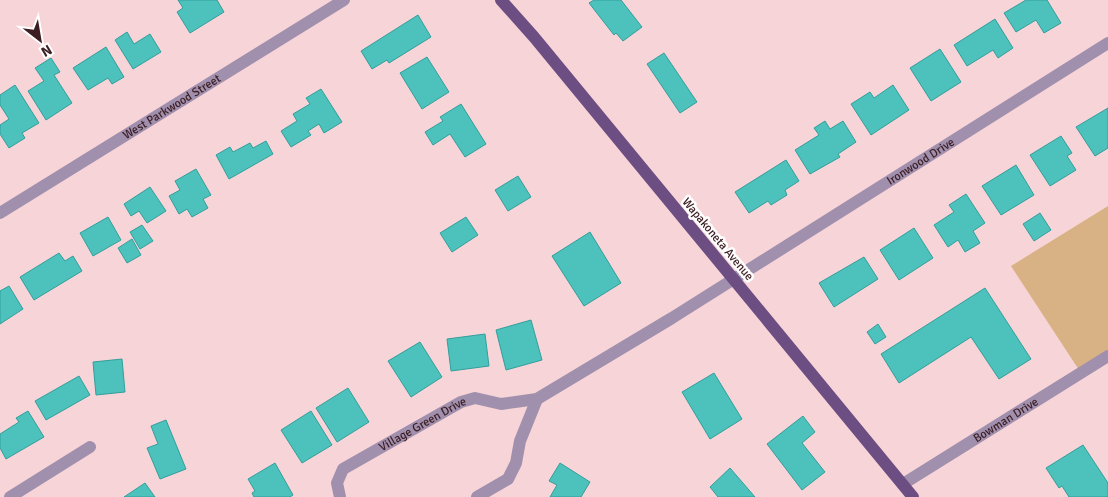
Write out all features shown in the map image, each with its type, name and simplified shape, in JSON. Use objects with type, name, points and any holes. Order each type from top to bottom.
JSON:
[{"type":"main road","name":"Wapakoneta Avenue","points":[[501,0],[534,37],[914,497]]},
{"type":"street","name":"West Parkwood Street","points":[[0,213],[344,0]]},
{"type":"street","name":"Ironwood Drive","points":[[733,278],[1108,43]]},
{"type":"street","name":"Village Green Drive","points":[[340,497],[337,483],[343,469],[461,402],[475,398],[500,404],[537,399],[733,278]]},
{"type":"street","name":"Bowman Drive","points":[[903,484],[1108,356]]},
{"type":"street","points":[[477,497],[508,479],[516,463],[520,441],[537,399]]},
{"type":"street","points":[[10,497],[90,446]]},
{"type":"shaded area","points":[[1108,206],[1108,356],[1081,373],[1011,266]]},
{"type":"building","points":[[178,0],[217,0],[224,12],[190,33],[177,12],[183,8]]},
{"type":"building","points":[[594,0],[621,0],[642,27],[623,41],[616,33],[614,35],[589,3]]},
{"type":"building","points":[[1026,0],[1047,0],[1061,23],[1044,33],[1036,20],[1016,32],[1004,13]]},
{"type":"building","points":[[418,15],[431,37],[389,63],[387,60],[372,69],[361,51]]},
{"type":"building","points":[[995,19],[1013,48],[998,58],[993,50],[967,66],[954,45]]},
{"type":"building","points":[[127,32],[134,44],[150,34],[161,52],[133,69],[115,40]]},
{"type":"building","points":[[106,47],[124,77],[112,84],[108,78],[88,90],[73,68]]},
{"type":"building","points":[[940,49],[961,82],[931,101],[910,68]]},
{"type":"building","points":[[664,53],[697,102],[680,113],[647,64]]},
{"type":"building","points":[[427,57],[449,92],[422,109],[400,73]]},
{"type":"building","points":[[51,58],[60,72],[54,75],[72,103],[46,120],[28,91],[44,81],[35,68]]},
{"type":"building","points":[[15,85],[39,123],[22,133],[25,138],[9,148],[0,134],[0,125],[9,119],[0,105],[0,95]]},
{"type":"building","points":[[893,85],[909,110],[871,135],[851,104],[870,92],[874,98]]},
{"type":"building","points":[[321,89],[342,122],[324,133],[319,124],[308,131],[311,135],[291,147],[281,131],[297,121],[293,114],[310,104],[306,98]]},
{"type":"building","points":[[461,104],[486,144],[465,157],[450,134],[433,145],[425,132],[443,121],[440,117]]},
{"type":"building","points":[[1108,108],[1108,148],[1095,156],[1076,127]]},
{"type":"building","points":[[825,121],[830,129],[843,121],[856,142],[838,154],[840,157],[810,174],[795,150],[819,135],[814,128]]},
{"type":"building","points":[[1061,136],[1072,153],[1067,156],[1076,170],[1050,186],[1030,155]]},
{"type":"building","points":[[266,141],[273,154],[229,179],[216,155],[230,147],[233,152],[250,143],[253,148]]},
{"type":"building","points":[[786,160],[799,181],[785,190],[787,195],[771,205],[768,201],[749,213],[735,192]]},
{"type":"building","points":[[1016,165],[1034,195],[1001,215],[982,186]]},
{"type":"building","points":[[196,169],[211,195],[203,199],[208,208],[192,217],[187,209],[179,214],[169,196],[180,190],[175,181]]},
{"type":"building","points":[[518,176],[531,197],[508,211],[495,190]]},
{"type":"building","points":[[150,187],[166,211],[147,223],[139,211],[131,216],[124,204]]},
{"type":"building","points":[[966,194],[985,223],[973,231],[980,243],[965,252],[958,240],[948,247],[934,225],[954,212],[949,205]]},
{"type":"building","points":[[1040,213],[1051,230],[1034,241],[1023,224]]},
{"type":"building","points":[[108,217],[121,240],[93,256],[80,233]]},
{"type":"building","points":[[466,217],[478,235],[452,252],[440,233]]},
{"type":"building","points":[[142,225],[153,241],[140,249],[130,232]]},
{"type":"building","points":[[914,228],[933,258],[899,280],[880,250]]},
{"type":"building","points":[[590,232],[621,283],[584,306],[552,256]]},
{"type":"building","points":[[132,239],[141,255],[127,263],[118,248]]},
{"type":"building","points":[[59,253],[65,261],[73,256],[82,271],[34,300],[20,277]]},
{"type":"building","points":[[864,257],[878,279],[834,307],[819,283]]},
{"type":"building","points":[[9,286],[23,309],[0,324],[0,291]]},
{"type":"building","points":[[985,288],[1031,359],[999,379],[971,337],[899,383],[881,354]]},
{"type":"building","points":[[531,320],[542,360],[506,370],[496,330]]},
{"type":"building","points":[[878,324],[886,337],[875,344],[867,332]]},
{"type":"building","points":[[485,334],[489,366],[451,371],[447,339]]},
{"type":"building","points":[[420,342],[442,377],[411,397],[388,361]]},
{"type":"building","points":[[122,359],[125,392],[96,395],[93,362]]},
{"type":"building","points":[[714,373],[742,419],[710,439],[682,392]]},
{"type":"building","points":[[79,376],[90,395],[46,420],[35,401]]},
{"type":"building","points":[[348,388],[369,422],[337,442],[316,408]]},
{"type":"building","points":[[28,411],[44,437],[6,459],[0,448],[0,434],[19,422],[16,418]]},
{"type":"building","points":[[311,411],[332,445],[302,463],[281,430]]},
{"type":"building","points":[[803,416],[815,432],[802,443],[825,472],[802,490],[767,444]]},
{"type":"building","points":[[166,420],[186,469],[160,479],[147,448],[158,444],[151,426]]},
{"type":"building","points":[[1083,445],[1108,483],[1108,497],[1069,497],[1062,486],[1059,488],[1046,468]]},
{"type":"building","points":[[275,463],[293,495],[290,497],[254,497],[252,493],[255,491],[248,479]]},
{"type":"building","points":[[560,463],[590,482],[581,497],[550,497],[557,485],[549,481]]},
{"type":"building","points":[[730,468],[755,497],[718,497],[710,487]]},
{"type":"building","points":[[145,483],[155,497],[124,497]]}]
